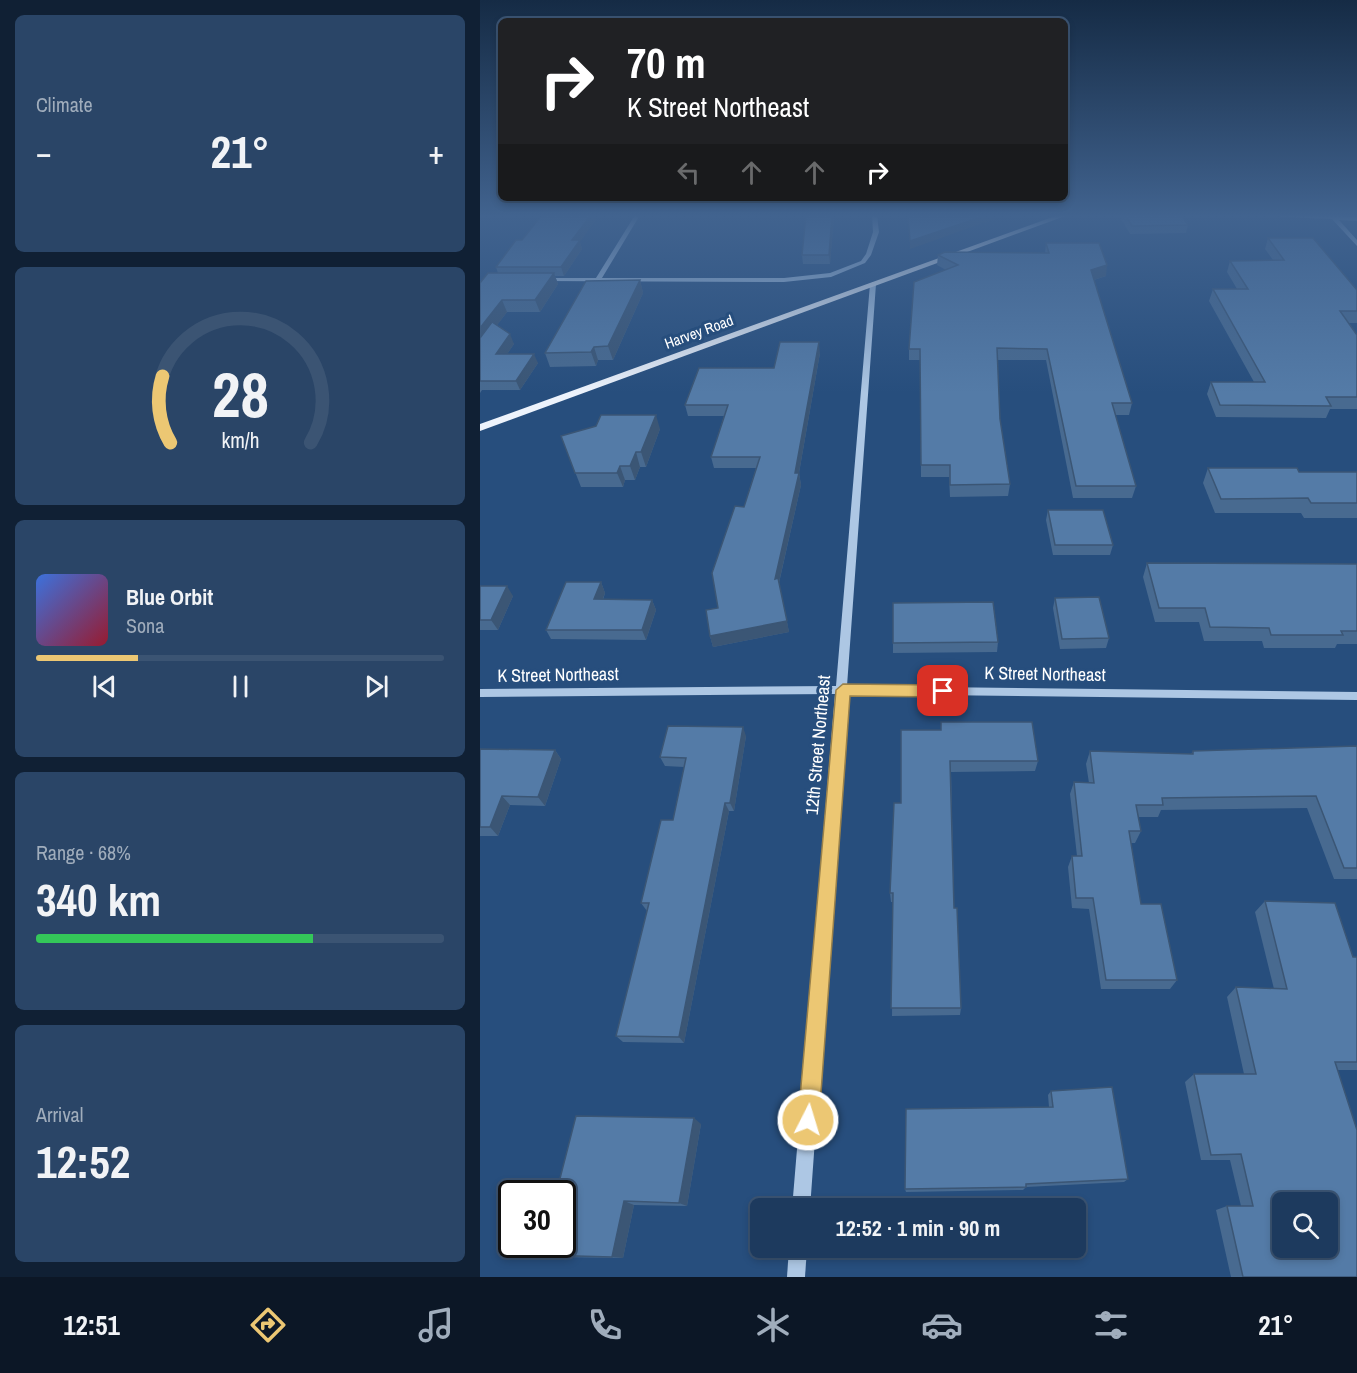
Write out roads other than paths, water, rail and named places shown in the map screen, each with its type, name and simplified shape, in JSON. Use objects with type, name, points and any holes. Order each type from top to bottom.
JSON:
[{"type":"main road","name":"Harvey Road","points":[[480,428],[899,275]]},
{"type":"street","points":[[598,280],[601,275]]},
{"type":"street","points":[[539,280],[793,279],[832,275]]},
{"type":"street","name":"12th Street Northeast","points":[[802,1198],[873,284]]},
{"type":"street","name":"K Street Northeast","points":[[480,693],[843,690],[1357,696]]},
{"type":"street","points":[[795,1277],[797,1258]]}]
